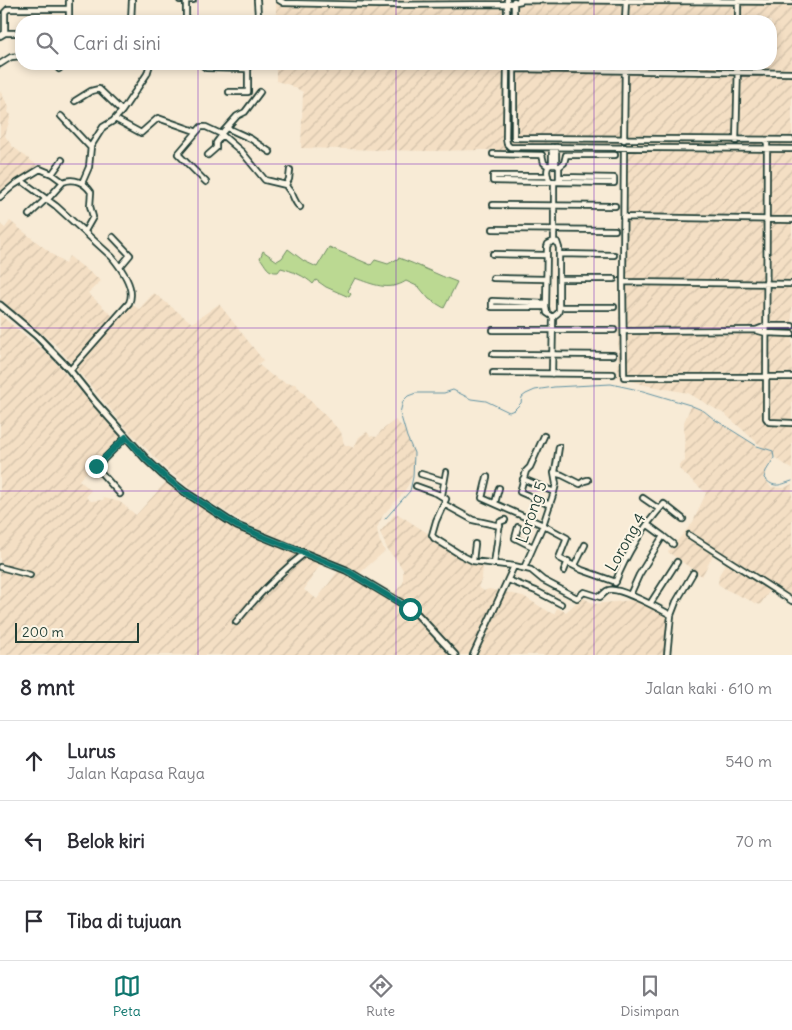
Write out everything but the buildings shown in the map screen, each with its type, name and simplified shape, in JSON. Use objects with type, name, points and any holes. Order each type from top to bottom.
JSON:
[{"type":"main road","points":[[0,305],[31,331],[70,370],[146,459],[185,492],[230,522],[346,570],[387,594],[418,615],[455,655]]},
{"type":"street","points":[[69,0],[70,15]]},
{"type":"street","points":[[132,0],[132,15]]},
{"type":"street","points":[[180,0],[193,0]]},
{"type":"street","points":[[186,0],[186,15]]},
{"type":"street","points":[[257,0],[258,15]]},
{"type":"street","points":[[280,0],[284,3],[379,5],[507,2],[520,0],[792,2]]},
{"type":"street","points":[[626,0],[626,15]]},
{"type":"street","points":[[514,1],[514,15]]},
{"type":"street","points":[[738,1],[738,15]]},
{"type":"street","points":[[506,15],[507,2]]},
{"type":"street","points":[[5,33],[5,12],[8,9],[69,9]]},
{"type":"street","points":[[0,36],[5,33],[15,33]]},
{"type":"street","points":[[0,64],[15,57]]},
{"type":"street","points":[[83,183],[89,167],[90,147],[103,127],[115,120],[122,111],[144,80],[148,70]]},
{"type":"street","points":[[229,92],[248,92],[248,70]]},
{"type":"street","points":[[507,70],[506,131],[507,144],[509,146]]},
{"type":"street","points":[[509,146],[514,138],[514,70]]},
{"type":"street","points":[[603,70],[792,73]]},
{"type":"street","points":[[624,140],[625,71]]},
{"type":"street","points":[[736,141],[737,72]]},
{"type":"street","points":[[75,101],[91,91],[99,89],[122,111]]},
{"type":"street","points":[[208,155],[216,148],[216,143],[227,128],[237,116],[245,112],[260,92]]},
{"type":"street","points":[[61,116],[90,147]]},
{"type":"street","points":[[115,120],[141,133],[158,118],[195,131]]},
{"type":"street","points":[[206,182],[178,154],[195,131],[201,127],[206,127],[222,135],[242,152],[264,180],[286,185],[295,202],[300,207]]},
{"type":"street","points":[[227,128],[250,139],[270,152]]},
{"type":"street","points":[[514,138],[792,140]]},
{"type":"street","points":[[767,140],[767,420],[792,423]]},
{"type":"street","points":[[509,146],[792,149]]},
{"type":"street","points":[[554,147],[554,166],[560,177]]},
{"type":"street","points":[[624,148],[624,376],[792,377]]},
{"type":"street","points":[[493,154],[542,155],[544,164],[554,166],[564,162],[566,155],[615,155]]},
{"type":"street","points":[[52,174],[62,160]]},
{"type":"street","points":[[548,176],[554,166]]},
{"type":"street","points":[[0,197],[14,185],[40,169],[52,174],[63,182]]},
{"type":"street","points":[[286,185],[290,170]]},
{"type":"street","points":[[554,182],[560,177],[614,178],[614,183],[554,182],[493,181],[493,176],[548,176],[554,182],[554,241]]},
{"type":"street","points":[[22,180],[85,231],[120,267],[131,292],[131,300],[70,370]]},
{"type":"street","points":[[29,215],[47,200],[63,182],[69,180],[83,183],[91,192],[90,206],[94,215],[85,231]]},
{"type":"street","points":[[493,205],[615,206]]},
{"type":"street","points":[[623,217],[792,220]]},
{"type":"street","points":[[493,229],[615,230]]},
{"type":"street","points":[[113,237],[130,254],[120,267]]},
{"type":"street","points":[[553,316],[558,313],[559,307],[559,245],[554,241]]},
{"type":"street","points":[[553,316],[547,313],[546,305],[546,255],[548,244],[554,241]]},
{"type":"street","points":[[493,254],[546,255]]},
{"type":"street","points":[[559,254],[614,255]]},
{"type":"street","points":[[493,278],[546,279]]},
{"type":"street","points":[[559,279],[614,279]]},
{"type":"street","points":[[623,282],[792,284]]},
{"type":"street","points":[[492,301],[546,305],[492,307],[492,301]]},
{"type":"street","points":[[559,307],[614,307]]},
{"type":"street","points":[[552,374],[553,316]]},
{"type":"street","points":[[754,330],[766,326],[792,326]]},
{"type":"street","points":[[493,330],[614,330]]},
{"type":"street","points":[[624,331],[754,330],[766,333],[792,334]]},
{"type":"street","points":[[493,354],[614,355]]},
{"type":"street","points":[[493,372],[613,374]]},
{"type":"street","points":[[544,436],[530,467],[526,471],[520,492],[550,505]]},
{"type":"street","points":[[120,494],[96,467],[126,437]]},
{"type":"street","points":[[555,472],[555,462],[559,447]]},
{"type":"street","points":[[442,495],[446,472]]},
{"type":"street","name":"Lorong 5","points":[[555,472],[580,484],[588,480]]},
{"type":"street","name":"Lorong 5","points":[[524,568],[550,505],[556,484],[555,472]]},
{"type":"street","points":[[421,474],[444,481]]},
{"type":"street","points":[[487,477],[482,497],[567,538]]},
{"type":"street","points":[[523,479],[554,492]]},
{"type":"street","points":[[416,486],[442,495],[446,500],[436,521],[433,537],[461,555],[473,560],[531,570],[543,580],[577,598],[584,592],[602,597],[605,592],[613,589],[671,615]]},
{"type":"street","points":[[495,504],[499,488]]},
{"type":"street","points":[[643,498],[659,509]]},
{"type":"street","name":"Lorong 4","points":[[613,589],[623,562],[663,503],[684,519]]},
{"type":"street","points":[[444,504],[473,520],[500,526]]},
{"type":"street","points":[[494,564],[501,520],[505,520]]},
{"type":"street","points":[[648,525],[673,544]]},
{"type":"street","points":[[518,527],[515,538],[533,546]]},
{"type":"street","points":[[570,531],[559,558],[588,572],[616,582]]},
{"type":"street","points":[[689,534],[792,600]]},
{"type":"street","points":[[630,595],[639,575],[663,536]]},
{"type":"street","points":[[473,560],[475,544]]},
{"type":"street","points":[[576,565],[584,545]]},
{"type":"street","points":[[236,622],[258,595],[285,568],[305,553]]},
{"type":"street","points":[[564,571],[568,561]]},
{"type":"street","points":[[650,604],[677,562]]},
{"type":"street","points":[[473,655],[514,566]]},
{"type":"street","points":[[0,567],[30,575]]},
{"type":"street","points":[[667,655],[671,615],[676,602],[693,573]]},
{"type":"street","points":[[508,580],[536,591],[561,604]]},
{"type":"shaded area","points":[[276,0],[792,0],[792,469],[774,457],[764,478],[771,487],[784,488],[792,484],[792,602],[770,590],[760,605],[718,584],[719,575],[727,561],[713,555],[702,576],[668,552],[693,522],[706,493],[679,469],[679,465],[685,461],[684,422],[691,406],[704,411],[757,446],[762,447],[726,415],[688,393],[645,385],[618,377],[621,150],[427,151],[301,148],[303,92],[290,85],[276,81],[276,70],[777,70],[777,15],[276,15]]},
{"type":"shaded area","points":[[0,91],[9,107],[8,112],[11,115],[5,136],[12,146],[38,166],[5,188],[0,194]]},
{"type":"shaded area","points":[[10,221],[65,264],[69,256],[101,281],[88,293],[117,320],[131,304],[139,309],[154,293],[192,323],[219,304],[263,360],[258,364],[271,375],[286,383],[295,384],[341,432],[344,444],[354,448],[359,437],[367,432],[370,436],[377,437],[381,431],[395,420],[404,428],[414,453],[414,470],[404,492],[383,515],[377,528],[379,540],[385,551],[360,573],[341,563],[248,525],[208,501],[164,467],[128,430],[56,345],[0,300],[0,224],[5,228]]},
{"type":"shaded area","points":[[0,315],[50,356],[120,437],[79,480],[91,490],[86,497],[91,501],[103,500],[104,498],[120,502],[136,515],[167,481],[186,497],[225,522],[274,546],[299,553],[321,563],[304,590],[317,599],[339,570],[390,598],[403,583],[403,570],[388,551],[380,532],[396,513],[448,546],[483,564],[482,578],[478,587],[484,591],[489,589],[523,596],[554,614],[557,608],[566,612],[582,597],[594,604],[633,600],[669,616],[665,655],[0,655]]},
{"type":"green space","points":[[329,247],[371,265],[375,260],[388,264],[399,258],[457,282],[444,308],[429,299],[419,287],[406,281],[393,286],[380,286],[355,278],[348,291],[351,294],[349,297],[326,287],[316,280],[313,284],[302,276],[281,268],[278,272],[271,271],[260,258],[263,251],[277,261],[282,258],[288,249],[304,261],[317,267]]},
{"type":"waterway","points":[[385,519],[410,491],[413,477],[414,453],[400,413],[403,401],[408,396],[416,393],[444,393],[453,390],[471,399],[486,401],[509,412],[521,403],[522,397],[526,394],[535,390],[554,387],[611,384],[643,391],[704,411],[757,446],[773,451],[774,458],[764,478],[774,485],[792,481]]},
{"type":"route","points":[[96,466],[126,437],[163,475],[185,492],[237,526],[346,570],[410,609]]}]
